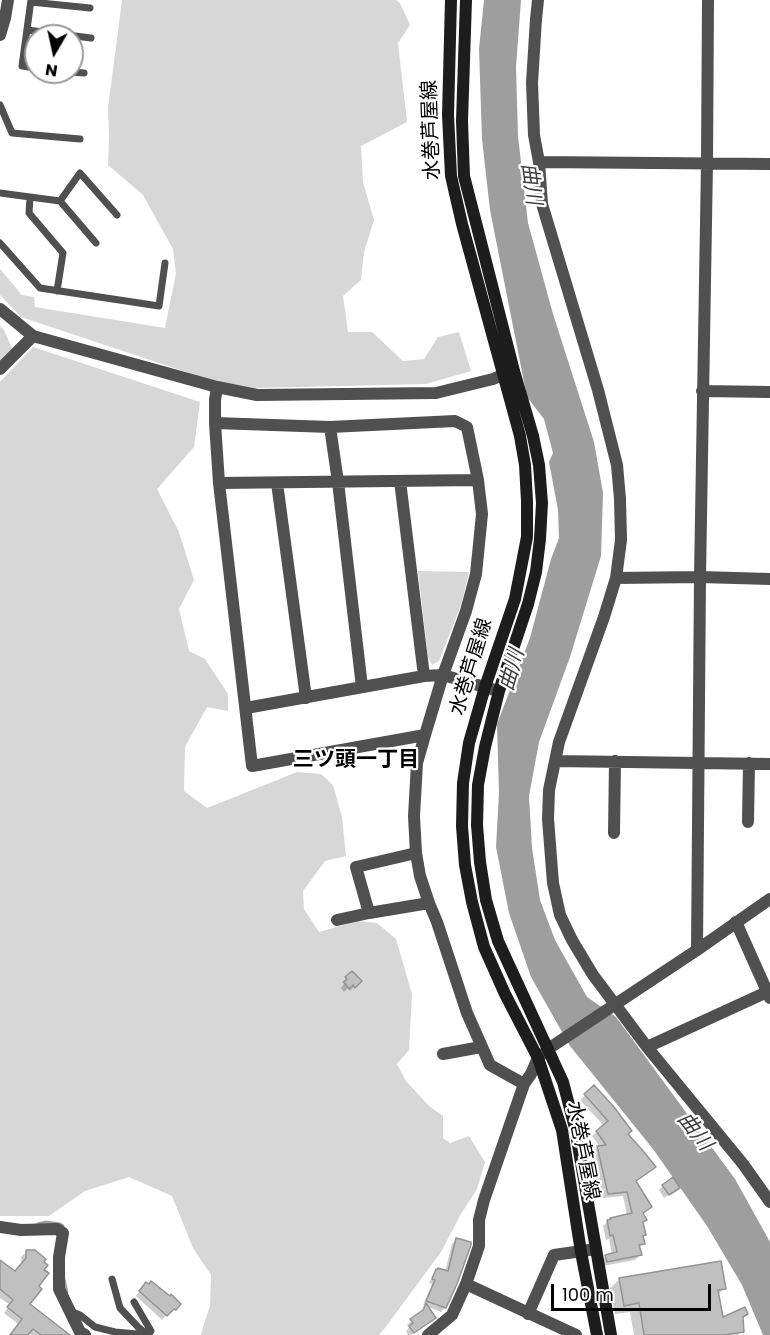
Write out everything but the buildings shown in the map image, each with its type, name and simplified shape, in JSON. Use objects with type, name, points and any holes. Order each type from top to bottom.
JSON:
[{"type":"main road","name":"水巻芦屋線","points":[[451,0],[448,115],[451,176],[462,224],[537,456],[542,502],[536,572],[528,604],[499,691],[477,784],[480,862],[486,900],[498,941],[554,1045],[575,1128],[611,1335]]},
{"type":"main road","name":"水巻芦屋線","points":[[466,0],[462,121],[464,176],[509,373],[520,436],[527,501],[527,537],[514,599],[485,687],[470,743],[463,783],[462,826],[465,865],[484,947],[538,1058],[561,1130],[597,1335]]},
{"type":"street","points":[[0,35],[8,0]]},
{"type":"street","points":[[538,0],[532,83],[534,135],[539,162],[542,204],[598,390],[617,465],[621,540],[616,578],[559,742],[549,790],[548,819],[553,883],[560,915],[572,940],[613,1006],[743,1164],[770,1202]]},
{"type":"street","points":[[697,950],[708,0]]},
{"type":"street","points":[[539,162],[770,164]]},
{"type":"street","points":[[0,309],[33,336],[217,387],[257,395],[436,393],[509,373]]},
{"type":"street","points":[[0,369],[33,336]]},
{"type":"street","points":[[217,387],[215,423],[219,483],[252,766],[425,735]]},
{"type":"street","points":[[702,391],[770,392]]},
{"type":"street","points":[[215,423],[330,427],[455,421],[467,427],[478,480],[482,514],[476,574],[466,611],[442,675],[417,763],[414,816],[416,853],[420,876],[429,903],[481,1047],[490,1065],[524,1084]]},
{"type":"street","points":[[330,427],[363,687]]},
{"type":"street","points":[[219,483],[478,480]]},
{"type":"street","points":[[400,481],[424,676]]},
{"type":"street","points":[[277,483],[306,698]]},
{"type":"street","points":[[616,578],[770,579]]},
{"type":"street","points":[[246,708],[424,676],[442,675],[499,691]]},
{"type":"street","points":[[555,761],[770,764]]},
{"type":"street","points":[[614,833],[615,761]]},
{"type":"street","points":[[748,822],[749,764]]},
{"type":"street","points":[[369,913],[356,867],[416,853]]},
{"type":"street","points":[[431,1334],[452,1316],[466,1284],[479,1246],[478,1220],[484,1200],[524,1084],[538,1058],[770,899]]},
{"type":"street","points":[[337,920],[429,903]]},
{"type":"street","points":[[647,1047],[768,988],[736,922]]},
{"type":"street","points":[[443,1054],[481,1047]]},
{"type":"street","points":[[0,1227],[21,1230],[57,1228],[63,1233],[59,1257],[59,1289],[81,1334]]},
{"type":"street","points":[[528,1314],[554,1256],[596,1249]]},
{"type":"street","points":[[466,1284],[576,1335]]},
{"type":"lane","points":[[28,24],[31,1],[90,8]]},
{"type":"lane","points":[[84,37],[91,38]]},
{"type":"lane","points":[[24,52],[22,66],[24,66]]},
{"type":"lane","points":[[0,105],[12,132],[80,139]]},
{"type":"lane","points":[[60,201],[80,173],[117,215]]},
{"type":"lane","points":[[0,193],[60,201],[96,243]]},
{"type":"lane","points":[[30,197],[29,213],[63,253],[57,291]]},
{"type":"lane","points":[[0,243],[40,288],[159,306],[165,263]]},
{"type":"lane","points":[[112,1279],[120,1308],[148,1335]]},
{"type":"lane","points":[[134,1302],[151,1331],[148,1335]]},
{"type":"lane","points":[[69,1310],[80,1315],[95,1328],[148,1335]]},
{"type":"shaded area","points":[[122,0],[396,0],[400,3],[410,25],[398,43],[407,122],[361,146],[363,182],[374,220],[364,252],[361,280],[343,296],[348,332],[372,332],[403,361],[424,359],[438,337],[459,332],[471,371],[426,384],[254,388],[213,381],[21,317],[0,295],[0,269],[22,295],[34,297],[35,307],[165,328],[176,273],[173,249],[143,195],[108,165],[108,108]]},
{"type":"shaded area","points":[[0,326],[12,348],[0,360]]},
{"type":"shaded area","points":[[33,347],[200,402],[194,447],[157,489],[179,532],[194,580],[179,609],[189,651],[205,659],[228,694],[228,711],[207,707],[185,747],[184,791],[207,808],[297,772],[321,774],[333,785],[342,817],[346,856],[325,861],[303,891],[304,909],[319,932],[358,921],[377,923],[396,939],[412,994],[409,1050],[397,1064],[406,1081],[429,1106],[443,1116],[443,1138],[450,1143],[469,1136],[485,1162],[477,1189],[441,1252],[379,1335],[201,1335],[210,1306],[211,1275],[193,1248],[172,1196],[129,1177],[85,1191],[49,1216],[0,1216],[0,382]]},
{"type":"shaded area","points":[[418,571],[469,572],[461,605],[439,661],[432,665],[428,657]]},
{"type":"water","name":"曲川","points":[[484,0],[521,0],[516,67],[518,136],[528,223],[553,314],[594,442],[603,493],[601,556],[570,657],[539,742],[529,796],[532,848],[540,900],[555,940],[587,997],[616,1017],[735,1179],[770,1242],[770,1335],[763,1335],[742,1285],[707,1226],[653,1149],[570,1046],[531,977],[509,913],[496,847],[499,793],[497,724],[530,638],[551,559],[559,538],[558,510],[549,462],[553,453],[544,419],[527,397],[490,210],[482,139],[479,49]]},
{"type":"waterway","points":[[38,1224],[46,1222],[63,1226]]},
{"type":"waterway","points":[[64,1279],[67,1293]]},
{"type":"district","name":"三ツ頭一丁目","points":[[356,761]]}]
